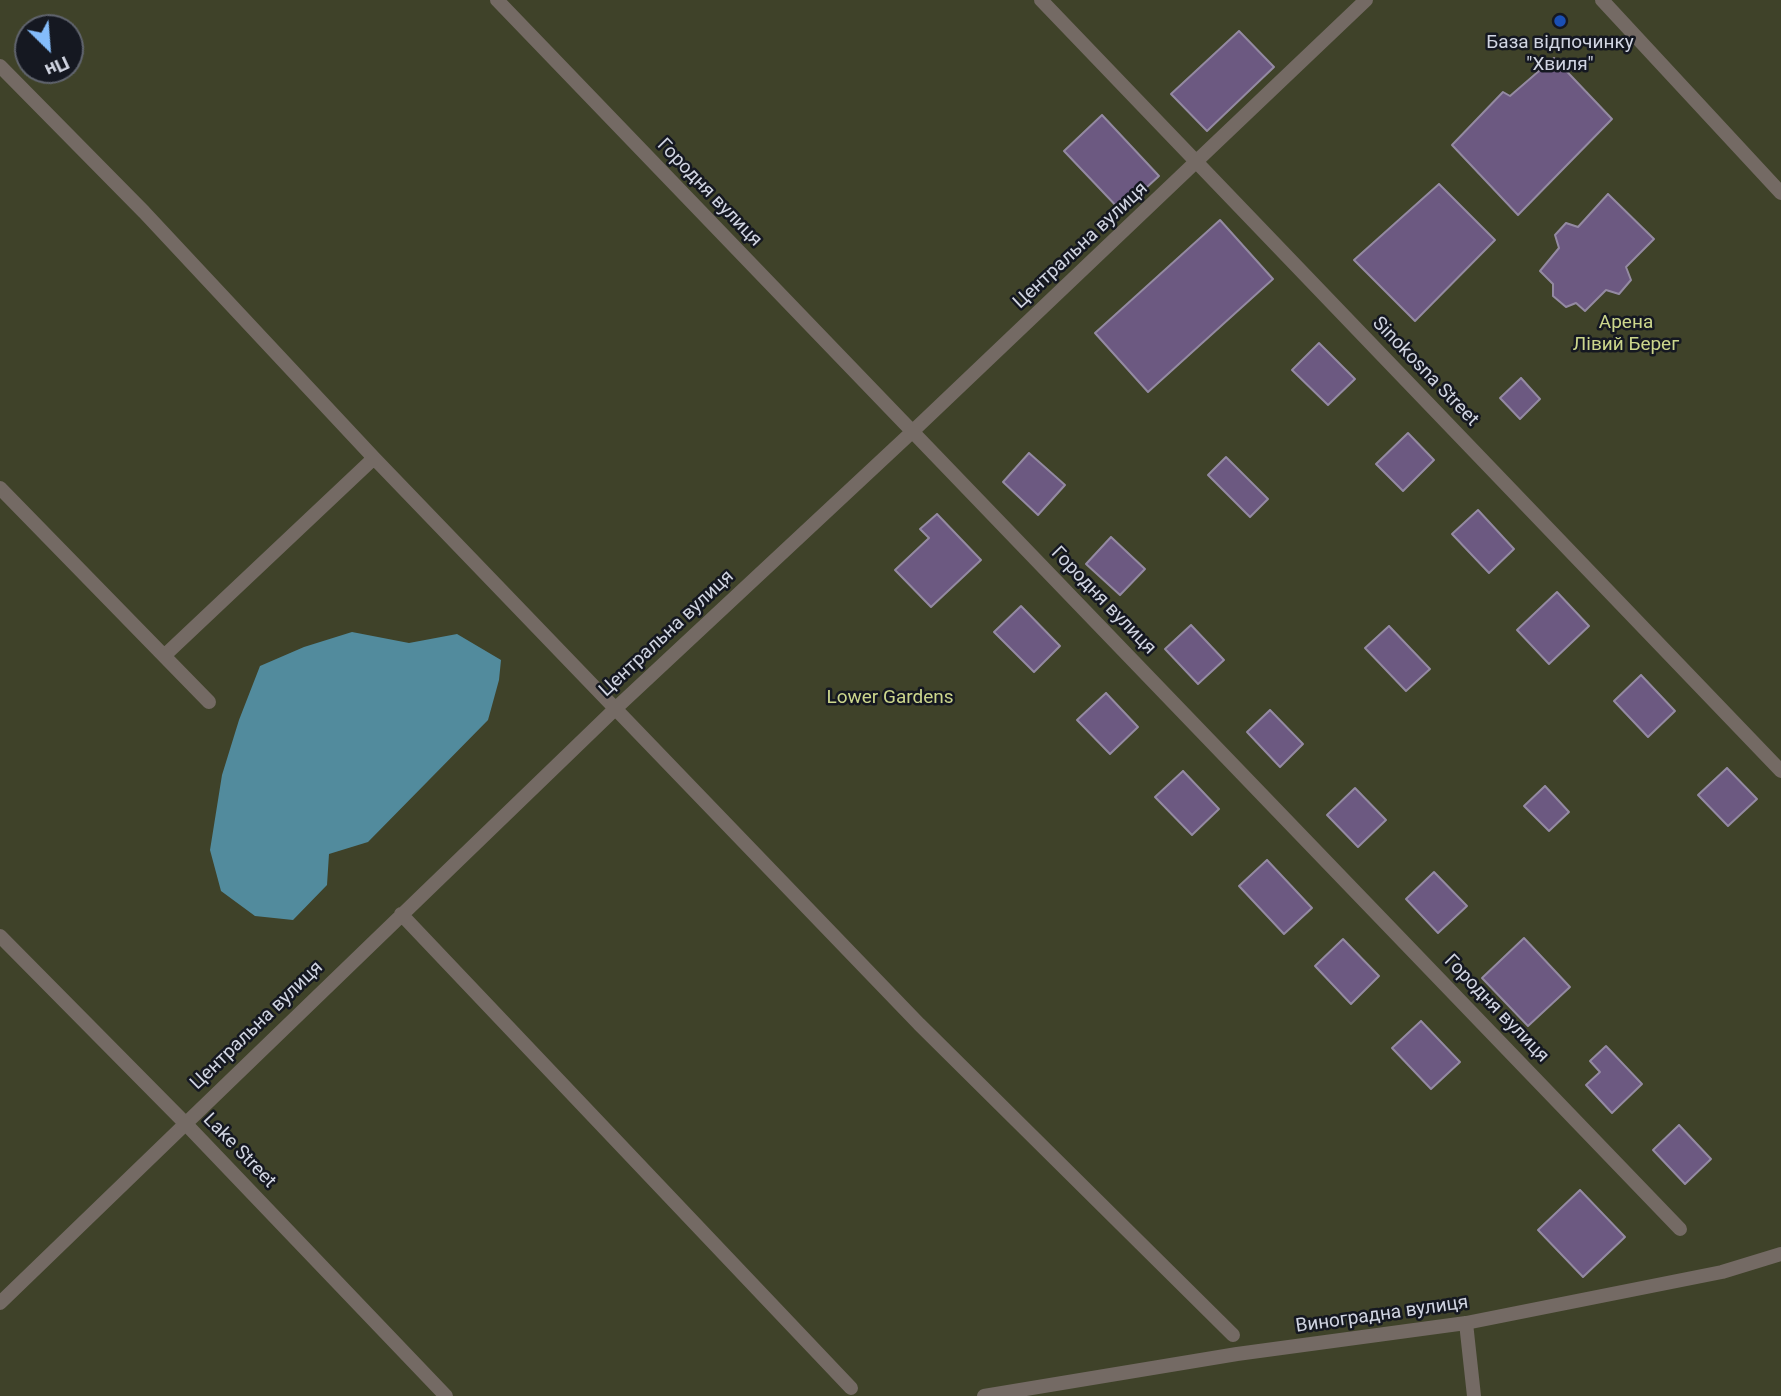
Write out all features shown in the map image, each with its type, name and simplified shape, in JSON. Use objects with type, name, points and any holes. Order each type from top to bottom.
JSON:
[{"type":"street","name":"Городня вулиця","points":[[497,0],[1680,1229]]},
{"type":"street","name":"Sinokosna Street","points":[[1041,0],[1781,771]]},
{"type":"street","name":"Центральна вулиця","points":[[0,1303],[184,1122],[615,709],[913,432],[1366,0]]},
{"type":"street","points":[[1602,0],[1781,193]]},
{"type":"street","points":[[0,66],[144,212],[374,458],[919,1024],[1233,1335]]},
{"type":"street","points":[[164,656],[374,458]]},
{"type":"street","points":[[0,488],[209,702]]},
{"type":"street","points":[[401,914],[851,1388]]},
{"type":"street","name":"Lake Street","points":[[0,936],[184,1122],[446,1396]]},
{"type":"street","name":"Виноградна вулиця","points":[[984,1396],[1237,1354],[1466,1323],[1721,1272],[1781,1254]]},
{"type":"street","points":[[1466,1323],[1474,1396]]},
{"type":"green space","name":"Lower Gardens","points":[[0,0],[1781,0],[1781,1396],[0,1396]]},
{"type":"water","points":[[352,632],[409,643],[457,634],[501,660],[499,680],[488,720],[368,842],[329,854],[327,885],[293,920],[255,916],[221,891],[210,850],[222,775],[239,720],[260,666],[304,647]]},
{"type":"building","points":[[1239,31],[1274,67],[1207,131],[1171,94]]},
{"type":"building","points":[[1554,58],[1612,119],[1518,215],[1452,145],[1503,92],[1510,96]]},
{"type":"building","points":[[1102,115],[1159,176],[1121,211],[1064,151]]},
{"type":"building","points":[[1439,184],[1495,240],[1415,321],[1354,260]]},
{"type":"building","points":[[1608,194],[1654,239],[1626,267],[1631,280],[1619,294],[1606,290],[1585,311],[1576,303],[1566,307],[1553,296],[1553,284],[1540,271],[1559,248],[1555,235],[1566,223],[1578,227]]},
{"type":"building","points":[[1220,220],[1273,279],[1148,392],[1095,333]]},
{"type":"building","points":[[1319,343],[1355,379],[1328,405],[1292,370]]},
{"type":"building","points":[[1521,378],[1540,399],[1520,419],[1500,398]]},
{"type":"building","points":[[1408,433],[1434,460],[1403,491],[1376,464]]},
{"type":"building","points":[[1029,453],[1065,485],[1038,515],[1003,482]]},
{"type":"building","points":[[1226,457],[1268,499],[1250,517],[1208,475]]},
{"type":"building","points":[[1478,510],[1514,549],[1489,573],[1452,534]]},
{"type":"building","points":[[937,514],[981,560],[931,607],[895,570],[929,538],[920,529]]},
{"type":"building","points":[[1111,537],[1145,569],[1120,595],[1086,564]]},
{"type":"building","points":[[1557,592],[1589,626],[1549,664],[1517,630]]},
{"type":"building","points":[[1021,606],[1060,646],[1034,672],[994,632]]},
{"type":"building","points":[[1191,625],[1224,660],[1198,684],[1165,649]]},
{"type":"building","points":[[1389,626],[1430,669],[1406,691],[1365,648]]},
{"type":"building","points":[[1641,675],[1675,711],[1648,737],[1614,701]]},
{"type":"building","points":[[1106,693],[1138,727],[1110,754],[1077,720]]},
{"type":"building","points":[[1270,710],[1303,744],[1280,767],[1247,732]]},
{"type":"building","points":[[1727,768],[1757,799],[1728,826],[1698,795]]},
{"type":"building","points":[[1183,771],[1219,809],[1192,835],[1155,797]]},
{"type":"building","points":[[1545,786],[1569,812],[1549,831],[1524,806]]},
{"type":"building","points":[[1355,788],[1386,820],[1358,847],[1327,815]]},
{"type":"building","points":[[1267,860],[1312,908],[1284,934],[1239,886]]},
{"type":"building","points":[[1434,872],[1467,906],[1438,933],[1406,899]]},
{"type":"building","points":[[1524,938],[1570,987],[1528,1026],[1482,978]]},
{"type":"building","points":[[1343,939],[1379,976],[1351,1004],[1315,966]]},
{"type":"building","points":[[1421,1021],[1460,1062],[1431,1089],[1392,1048]]},
{"type":"building","points":[[1606,1046],[1642,1084],[1612,1113],[1586,1085],[1600,1072],[1590,1061]]},
{"type":"building","points":[[1679,1125],[1711,1159],[1685,1184],[1653,1150]]},
{"type":"building","points":[[1580,1190],[1625,1237],[1583,1277],[1538,1230]]},
{"type":"place","name":"База відпочинку \"Хвиля\"","points":[[1560,21]]},
{"type":"park label","name":"Арена Лівий Берег","points":[[1626,334]]}]
